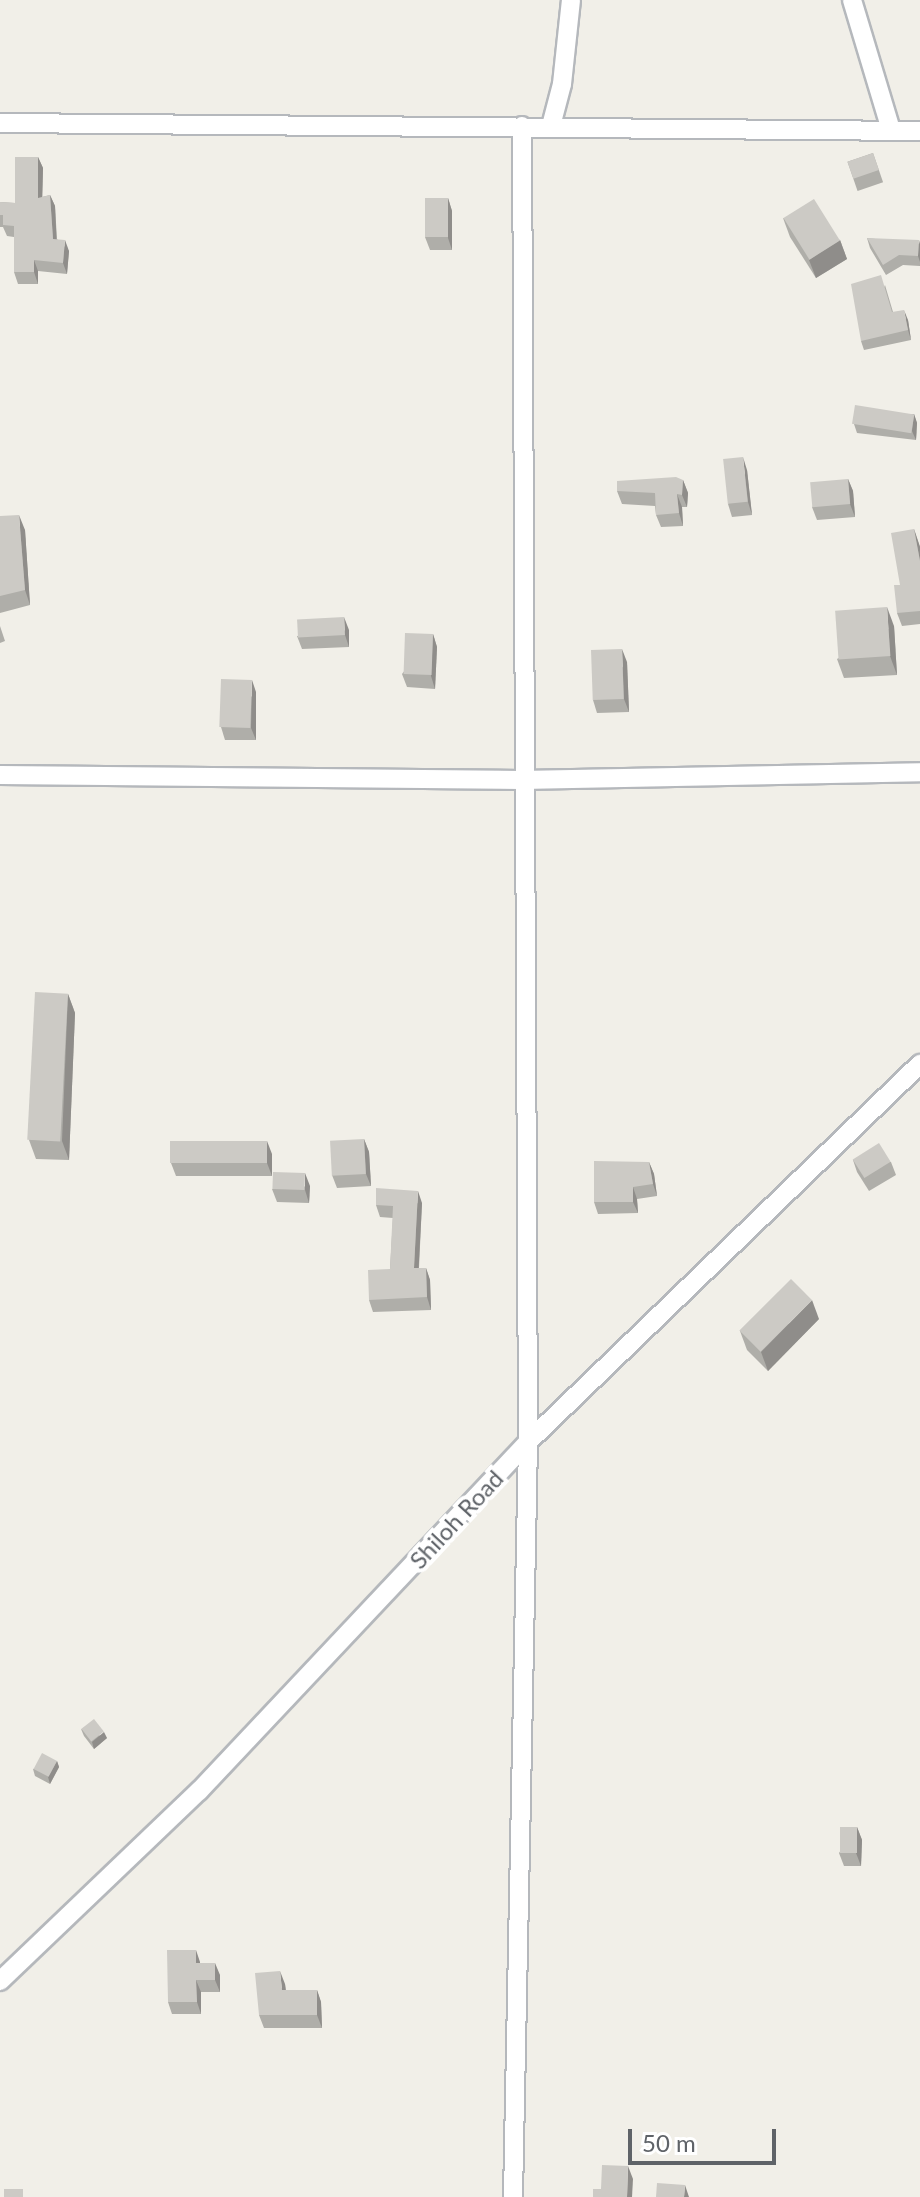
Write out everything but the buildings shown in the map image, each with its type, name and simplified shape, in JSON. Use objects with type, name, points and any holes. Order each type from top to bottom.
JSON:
[{"type":"street","points":[[551,126],[562,84],[571,0]]},
{"type":"street","points":[[852,0],[891,130]]},
{"type":"street","points":[[0,123],[920,131]]},
{"type":"street","points":[[513,2197],[528,1442],[521,780],[526,526],[522,126]]},
{"type":"street","points":[[0,775],[521,780],[920,772]]},
{"type":"street","name":"Shiloh Road","points":[[0,1981],[199,1791],[528,1442],[920,1064]]}]
